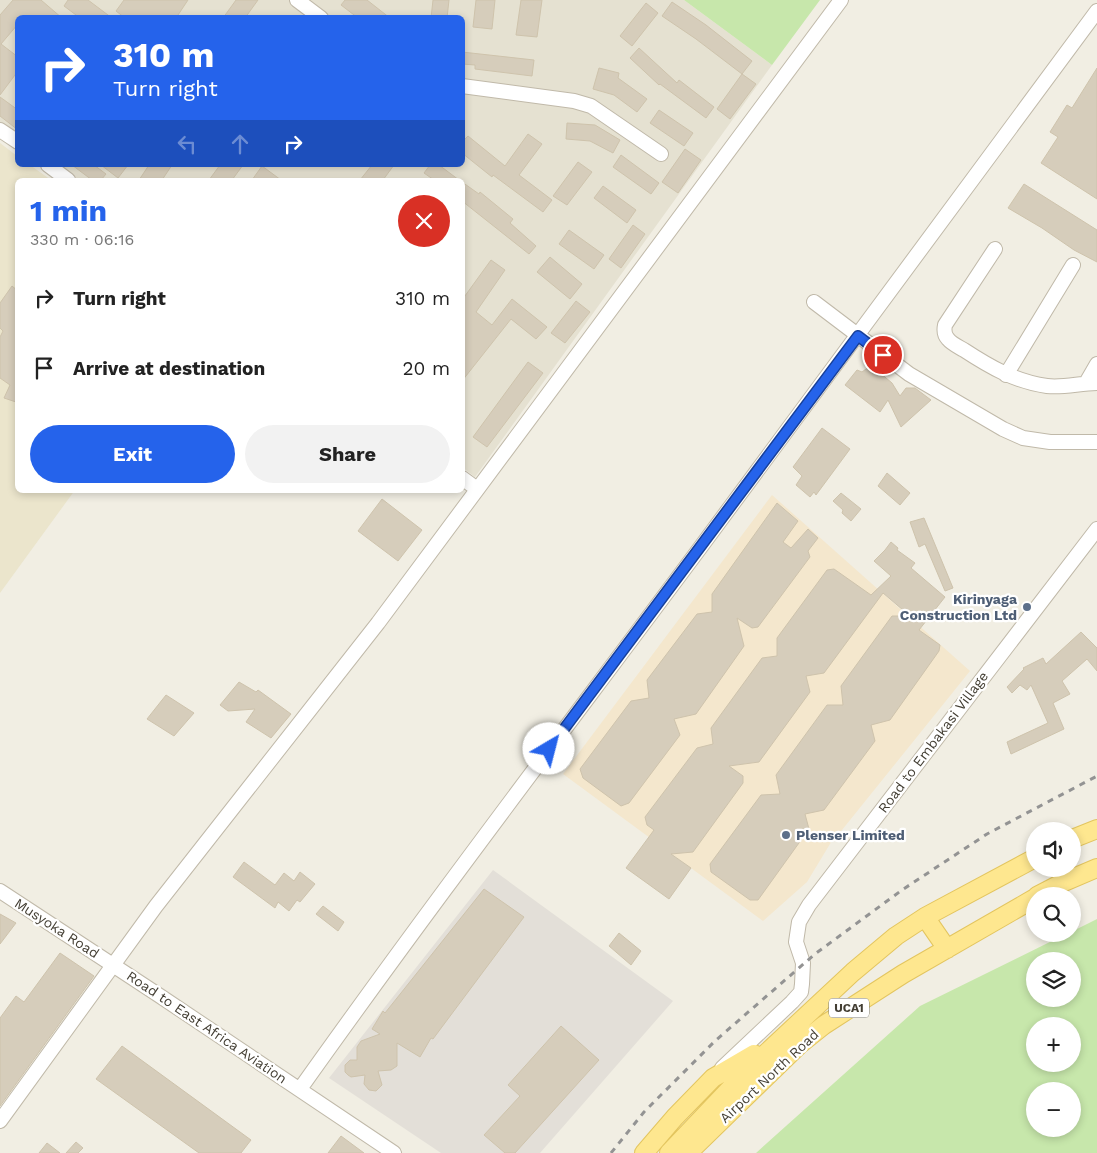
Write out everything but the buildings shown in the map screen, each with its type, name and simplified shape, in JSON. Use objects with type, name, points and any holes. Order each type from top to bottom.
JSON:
[{"type":"main road","points":[[1081,835],[1097,829]]},
{"type":"main road","name":"Airport North Road","points":[[669,1153],[746,1070],[853,972],[896,936],[925,917],[1026,863]]},
{"type":"main road","name":"Airport North Road","points":[[1055,887],[1097,868]]},
{"type":"main road","name":"Airport North Road","points":[[688,1153],[799,1045],[824,1025],[848,1008],[1026,903]]},
{"type":"main road","points":[[925,917],[947,949]]},
{"type":"main road","name":"Airport North Road","points":[[644,1153],[675,1117],[713,1078],[753,1054],[777,1043]]},
{"type":"street","points":[[0,1121],[162,898],[378,623],[840,0]]},
{"type":"street","points":[[307,3],[318,15]]},
{"type":"street","points":[[300,1089],[392,960],[858,336],[1097,11]]},
{"type":"street","points":[[465,86],[574,101],[591,106],[661,154]]},
{"type":"street","points":[[0,130],[15,140]]},
{"type":"street","points":[[51,167],[65,178]]},
{"type":"street","points":[[995,249],[947,320],[944,330],[948,340],[983,363],[1006,375],[1048,386],[1091,383],[1097,364]]},
{"type":"street","points":[[1006,375],[1073,265]]},
{"type":"street","points":[[814,302],[909,374],[1003,430],[1024,438],[1050,442],[1097,442]]},
{"type":"street","points":[[465,480],[477,489]]},
{"type":"street","name":"Road to Embakasi Village","points":[[713,1078],[800,992],[804,964],[796,942],[799,922],[809,905],[1097,529]]},
{"type":"street","name":"Musyoka Road","points":[[0,891],[114,965]]},
{"type":"street","name":"Road to East Africa Aviation","points":[[114,965],[394,1153]]},
{"type":"shaded area","points":[[0,0],[684,0],[772,65],[475,477],[465,469],[465,178],[75,178],[61,167],[465,167],[465,15],[15,15],[15,133],[0,122]]},
{"type":"shaded area","points":[[0,143],[15,154],[15,167],[33,167],[48,178],[15,178],[15,493],[73,493],[0,593]]},
{"type":"shaded area","points":[[772,495],[970,671],[833,839],[807,882],[763,921],[563,774]]},
{"type":"shaded area","points":[[493,870],[673,1001],[540,1153],[441,1153],[329,1078]]},
{"type":"green space","points":[[684,0],[820,0],[772,65]]},
{"type":"green space","points":[[1097,919],[1097,1153],[756,1153],[920,1006],[1026,954],[1026,1007],[1081,1007],[1081,952],[1030,952],[1050,942],[1081,942],[1081,927]]},
{"type":"railway","points":[[611,1153],[644,1112],[715,1041],[815,954],[902,890],[987,834],[1097,776]]},
{"type":"place","name":"Kirinyaga Construction Ltd","points":[[1027,607]]},
{"type":"place","name":"Plenser Limited","points":[[786,835]]},
{"type":"route","points":[[549,749],[858,336],[883,355]]}]
